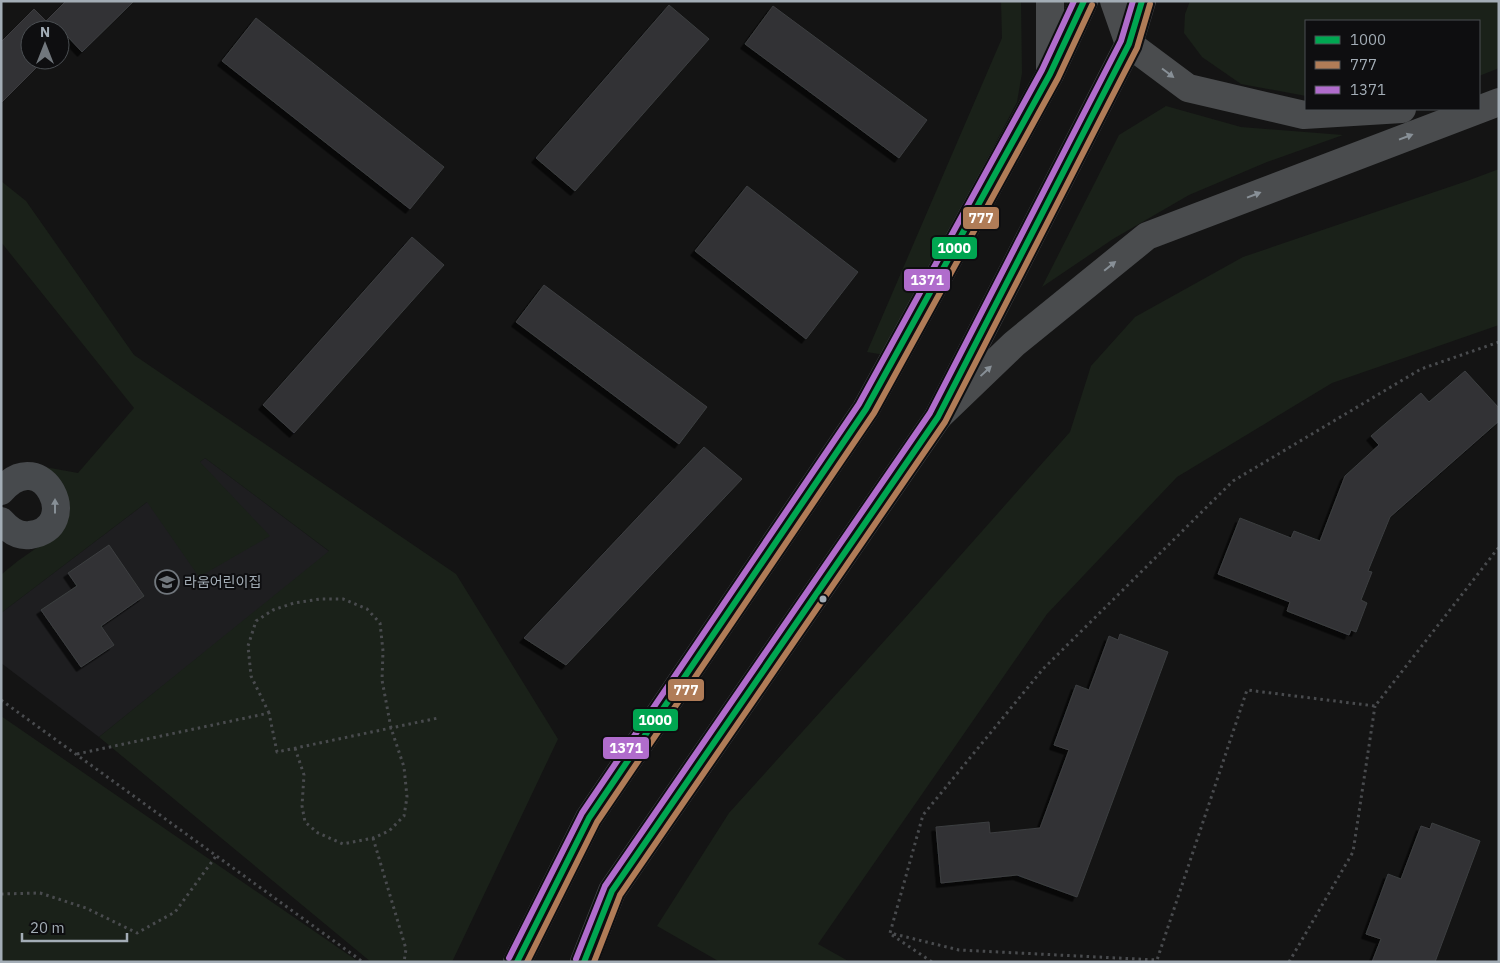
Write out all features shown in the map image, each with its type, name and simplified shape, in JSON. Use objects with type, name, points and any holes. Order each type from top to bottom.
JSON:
[{"type":"highway","points":[[1050,1],[1050,74]]},
{"type":"highway","points":[[1114,1],[1129,44],[1188,88],[1304,115],[1386,110]]},
{"type":"highway","points":[[1480,95],[1499,92]]},
{"type":"highway","points":[[1480,109],[1499,102]]},
{"type":"highway","points":[[938,416],[1014,344],[1147,236],[1478,110]]},
{"type":"main road","points":[[517,962],[589,818],[866,409],[1050,74],[1084,1]]},
{"type":"main road","points":[[584,962],[612,891],[938,416],[1129,44],[1142,1]]},
{"type":"street","points":[[1,491],[16,479],[26,476],[35,478],[44,482],[51,489],[55,497],[56,506],[55,516],[51,524],[43,531],[34,535],[24,536],[3,526]]},
{"type":"path","points":[[890,933],[923,815],[1043,668],[1233,481],[1422,369],[1499,342]]},
{"type":"path","points":[[1289,962],[1353,852],[1375,706],[1499,547]]},
{"type":"path","points":[[295,748],[304,775],[302,806],[304,822],[318,833],[343,844],[373,838],[389,831],[404,816],[407,796],[404,767],[391,728],[382,680],[383,651],[380,623],[367,609],[343,599],[320,599],[294,603],[273,610],[256,621],[248,646],[251,676],[269,713],[276,752],[295,748],[391,728],[438,718]]},
{"type":"path","points":[[890,933],[959,950],[1157,961],[1246,690],[1375,706]]},
{"type":"path","points":[[1,700],[363,962]]},
{"type":"path","points":[[76,754],[269,713]]},
{"type":"path","points":[[373,838],[406,949],[404,962]]},
{"type":"path","points":[[1,894],[40,892],[86,908],[137,933],[175,912],[216,856]]},
{"type":"path","points":[[890,933],[932,962]]},
{"type":"shaded area","points":[[1001,1],[1021,1],[1022,73],[1017,102],[885,355],[867,352],[1002,38]]},
{"type":"shaded area","points":[[1190,1],[1499,1],[1499,68],[1480,76],[1480,20],[1305,20],[1305,96],[1241,84],[1202,57],[1184,33],[1185,14]]},
{"type":"shaded area","points":[[1166,106],[1241,127],[1343,135],[1267,162],[1189,195],[1113,239],[1042,287],[1119,135]]},
{"type":"shaded area","points":[[1499,169],[1499,325],[1332,383],[1177,477],[1047,614],[818,944],[850,962],[720,962],[657,926],[729,813],[1070,432],[1091,366],[1135,317],[1243,257]]},
{"type":"shaded area","points":[[1,181],[26,201],[134,355],[456,574],[558,739],[452,962],[371,962],[99,737],[329,551],[205,458],[200,462],[270,536],[199,577],[147,502],[1,613],[1,575],[49,539],[39,466],[78,473],[134,408],[1,242]]},
{"type":"shaded area","name":"라움어린이집","points":[[205,458],[330,552],[99,737],[1,663],[1,613]]},
{"type":"shaded area","points":[[1,716],[359,962],[1,962]]},
{"type":"building","points":[[66,1],[134,1],[82,52],[70,39],[70,20],[47,20]]},
{"type":"building","points":[[669,5],[709,39],[575,191],[536,158]]},
{"type":"building","points":[[773,6],[927,120],[899,158],[745,44]]},
{"type":"building","points":[[34,9],[45,20],[23,20]]},
{"type":"building","points":[[256,18],[444,167],[410,209],[222,61]]},
{"type":"building","points":[[20,23],[20,70],[34,70],[1,103],[1,42]]},
{"type":"building","points":[[747,186],[858,272],[806,339],[695,251]]},
{"type":"building","points":[[412,237],[444,265],[294,433],[263,405]]},
{"type":"building","points":[[544,285],[707,407],[679,444],[516,322]]},
{"type":"building","points":[[1465,371],[1499,408],[1499,421],[1390,517],[1368,571],[1372,572],[1361,600],[1367,603],[1356,632],[1351,630],[1349,635],[1287,611],[1290,602],[1218,574],[1240,518],[1291,538],[1294,531],[1320,541],[1345,476],[1379,445],[1371,436],[1421,393],[1429,402]]},
{"type":"building","points":[[704,447],[742,479],[566,665],[524,638]]},
{"type":"building","points":[[109,545],[144,596],[101,626],[114,645],[81,667],[41,610],[77,586],[68,573]]},
{"type":"building","points":[[1120,634],[1168,652],[1077,897],[1017,875],[941,883],[936,827],[989,822],[990,833],[1040,828],[1069,750],[1054,745],[1076,685],[1089,690],[1109,636],[1118,640]]},
{"type":"building","points":[[1432,823],[1480,841],[1435,962],[1372,962],[1381,939],[1366,934],[1388,874],[1401,879],[1421,826],[1430,829]]},
{"type":"transit line","name":"1371","points":[[509,958],[582,813],[859,404],[1042,70],[1074,1]]},
{"type":"transit line","name":"1000","points":[[517,962],[589,818],[866,409],[1050,74],[1084,1]]},
{"type":"transit line","name":"1371","points":[[576,959],[605,886],[930,413],[1121,41],[1133,1]]},
{"type":"transit line","name":"1000","points":[[584,962],[612,891],[938,417],[1129,44],[1142,1]]},
{"type":"transit line","name":"777","points":[[594,962],[620,895],[945,422],[1137,48],[1150,4]]},
{"type":"transit line","name":"777","points":[[527,962],[597,822],[874,413],[1058,78],[1092,5]]},
{"type":"place","name":"라움어린이집","points":[[167,582]]}]
